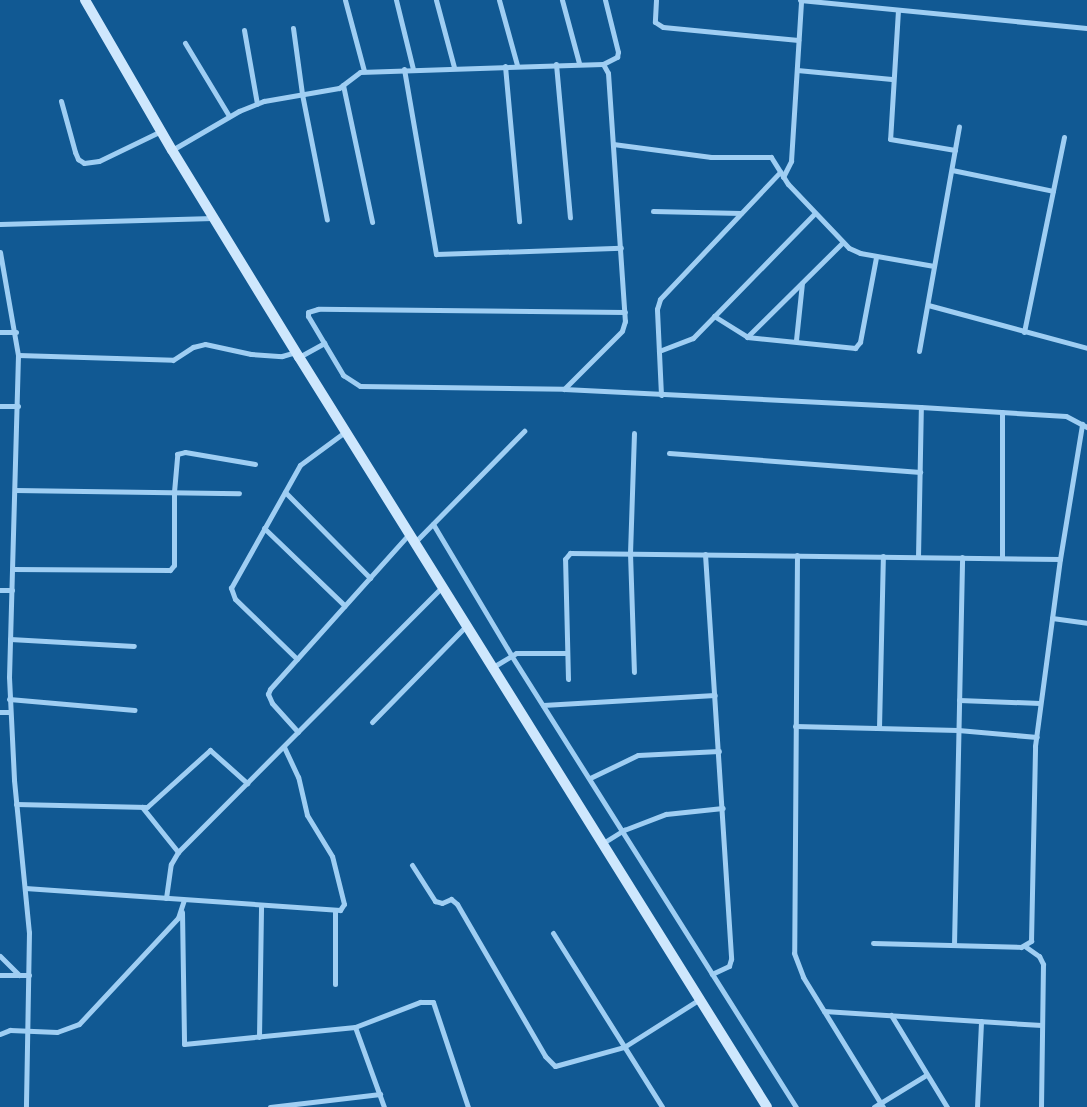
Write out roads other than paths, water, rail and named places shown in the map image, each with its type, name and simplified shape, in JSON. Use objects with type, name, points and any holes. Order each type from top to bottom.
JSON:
[{"type":"street","points":[[85,0],[161,131],[175,148],[214,218],[467,625],[496,665],[606,841],[767,1107]]},
{"type":"street","points":[[346,0],[364,71]]},
{"type":"street","points":[[396,0],[413,69]]},
{"type":"street","points":[[436,0],[454,68]]},
{"type":"street","points":[[499,0],[517,65]]},
{"type":"street","points":[[562,0],[579,63]]},
{"type":"street","points":[[175,148],[230,116],[257,104],[343,85],[350,76],[364,71],[579,63],[603,64],[617,57],[618,52],[605,0]]},
{"type":"street","points":[[656,0],[655,22],[663,27],[798,40]]},
{"type":"street","points":[[661,395],[657,309],[660,298],[741,213],[781,175],[791,161],[800,0],[1087,28]]},
{"type":"street","points":[[898,10],[888,135],[892,142],[955,150]]},
{"type":"street","points":[[292,28],[302,94],[327,220]]},
{"type":"street","points":[[244,30],[257,104]]},
{"type":"street","points":[[185,43],[230,116]]},
{"type":"street","points":[[556,64],[570,218]]},
{"type":"street","points":[[564,389],[622,331],[625,312],[608,73],[603,64]]},
{"type":"street","points":[[505,66],[519,221]]},
{"type":"street","points":[[404,69],[436,254],[621,248]]},
{"type":"street","points":[[797,70],[892,79]]},
{"type":"street","points":[[343,85],[372,222]]},
{"type":"street","points":[[61,101],[75,152],[84,163],[100,161],[161,131]]},
{"type":"street","points":[[919,351],[959,127]]},
{"type":"street","points":[[1024,332],[1064,138]]},
{"type":"street","points":[[613,144],[711,157],[766,156],[774,160],[781,175],[842,243],[860,253],[934,266]]},
{"type":"street","points":[[952,170],[1053,191]]},
{"type":"street","points":[[654,211],[741,213]]},
{"type":"street","points":[[659,351],[688,342],[814,214]]},
{"type":"street","points":[[0,224],[214,218]]},
{"type":"street","points":[[747,337],[842,243]]},
{"type":"street","points":[[0,253],[16,332],[18,355],[10,639],[10,712],[16,804],[25,888],[29,975],[26,1107]]},
{"type":"street","points":[[714,316],[747,337],[796,340],[849,349],[858,346],[876,257]]},
{"type":"street","points":[[796,340],[802,283]]},
{"type":"street","points":[[928,305],[1087,348]]},
{"type":"street","points":[[625,312],[311,310],[308,316],[342,375],[360,386],[564,389],[921,407],[1066,416],[1087,427]]},
{"type":"street","points":[[0,332],[16,332]]},
{"type":"street","points":[[18,355],[173,360],[193,347],[205,344],[251,354],[282,356],[300,354],[324,343]]},
{"type":"street","points":[[0,406],[18,406]]},
{"type":"street","points":[[918,557],[921,407]]},
{"type":"street","points":[[1002,412],[1002,558]]},
{"type":"street","points":[[1026,947],[1031,941],[1036,737],[1060,559],[1082,424]]},
{"type":"street","points":[[297,659],[231,594],[231,588],[305,459],[346,431]]},
{"type":"street","points":[[298,732],[272,703],[268,694],[370,578],[414,538],[433,524],[524,431]]},
{"type":"street","points":[[634,433],[630,553],[634,672]]},
{"type":"street","points":[[13,569],[170,570],[174,565],[176,457],[180,452],[254,464]]},
{"type":"street","points":[[669,453],[920,472]]},
{"type":"street","points":[[15,490],[240,493]]},
{"type":"street","points":[[285,492],[370,578]]},
{"type":"street","points":[[433,524],[509,656],[590,778],[621,832],[796,1107]]},
{"type":"street","points":[[264,528],[345,606]]},
{"type":"street","points":[[568,679],[567,555],[630,553],[1060,559]]},
{"type":"street","points":[[705,554],[723,808],[731,964],[712,974]]},
{"type":"street","points":[[797,555],[794,953],[803,977],[882,1105]]},
{"type":"street","points":[[879,728],[883,556]]},
{"type":"street","points":[[954,945],[962,557]]},
{"type":"street","points":[[166,898],[171,864],[178,852],[443,586]]},
{"type":"street","points":[[0,590],[12,590]]},
{"type":"street","points":[[1052,618],[1087,623]]},
{"type":"street","points":[[372,722],[467,625]]},
{"type":"street","points":[[10,639],[134,646]]},
{"type":"street","points":[[496,665],[509,656],[567,653]]},
{"type":"street","points":[[543,705],[715,695]]},
{"type":"street","points":[[10,699],[135,710]]},
{"type":"street","points":[[959,700],[1040,703]]},
{"type":"street","points":[[0,712],[10,712]]},
{"type":"street","points":[[795,726],[958,730],[1036,737]]},
{"type":"street","points":[[25,888],[335,911],[343,908],[344,904],[332,856],[307,815],[298,777],[284,746]]},
{"type":"street","points":[[16,804],[142,807],[152,805],[210,750],[247,783]]},
{"type":"street","points":[[590,778],[638,755],[719,750]]},
{"type":"street","points":[[142,807],[178,852]]},
{"type":"street","points":[[606,841],[621,832],[666,814],[723,808]]},
{"type":"street","points":[[412,864],[435,901],[442,903],[451,899],[457,904],[550,1063],[566,1064],[624,1047],[701,998]]},
{"type":"street","points":[[184,900],[182,912],[184,1044],[355,1027],[420,1002],[433,1002],[468,1107]]},
{"type":"street","points":[[259,1036],[261,906]]},
{"type":"street","points":[[335,911],[335,984]]},
{"type":"street","points":[[0,1034],[10,1030],[29,1033],[67,1030],[79,1024],[182,912]]},
{"type":"street","points":[[553,933],[662,1107]]},
{"type":"street","points":[[873,943],[1026,947],[1042,959],[1041,1107]]},
{"type":"street","points":[[0,956],[19,975]]},
{"type":"street","points":[[0,975],[29,975]]},
{"type":"street","points":[[824,1011],[1042,1025]]},
{"type":"street","points":[[891,1015],[947,1107]]},
{"type":"street","points":[[977,1107],[981,1021]]},
{"type":"street","points":[[355,1027],[384,1107]]},
{"type":"street","points":[[874,1107],[882,1105],[926,1074]]},
{"type":"street","points":[[270,1107],[306,1105],[380,1094]]}]
